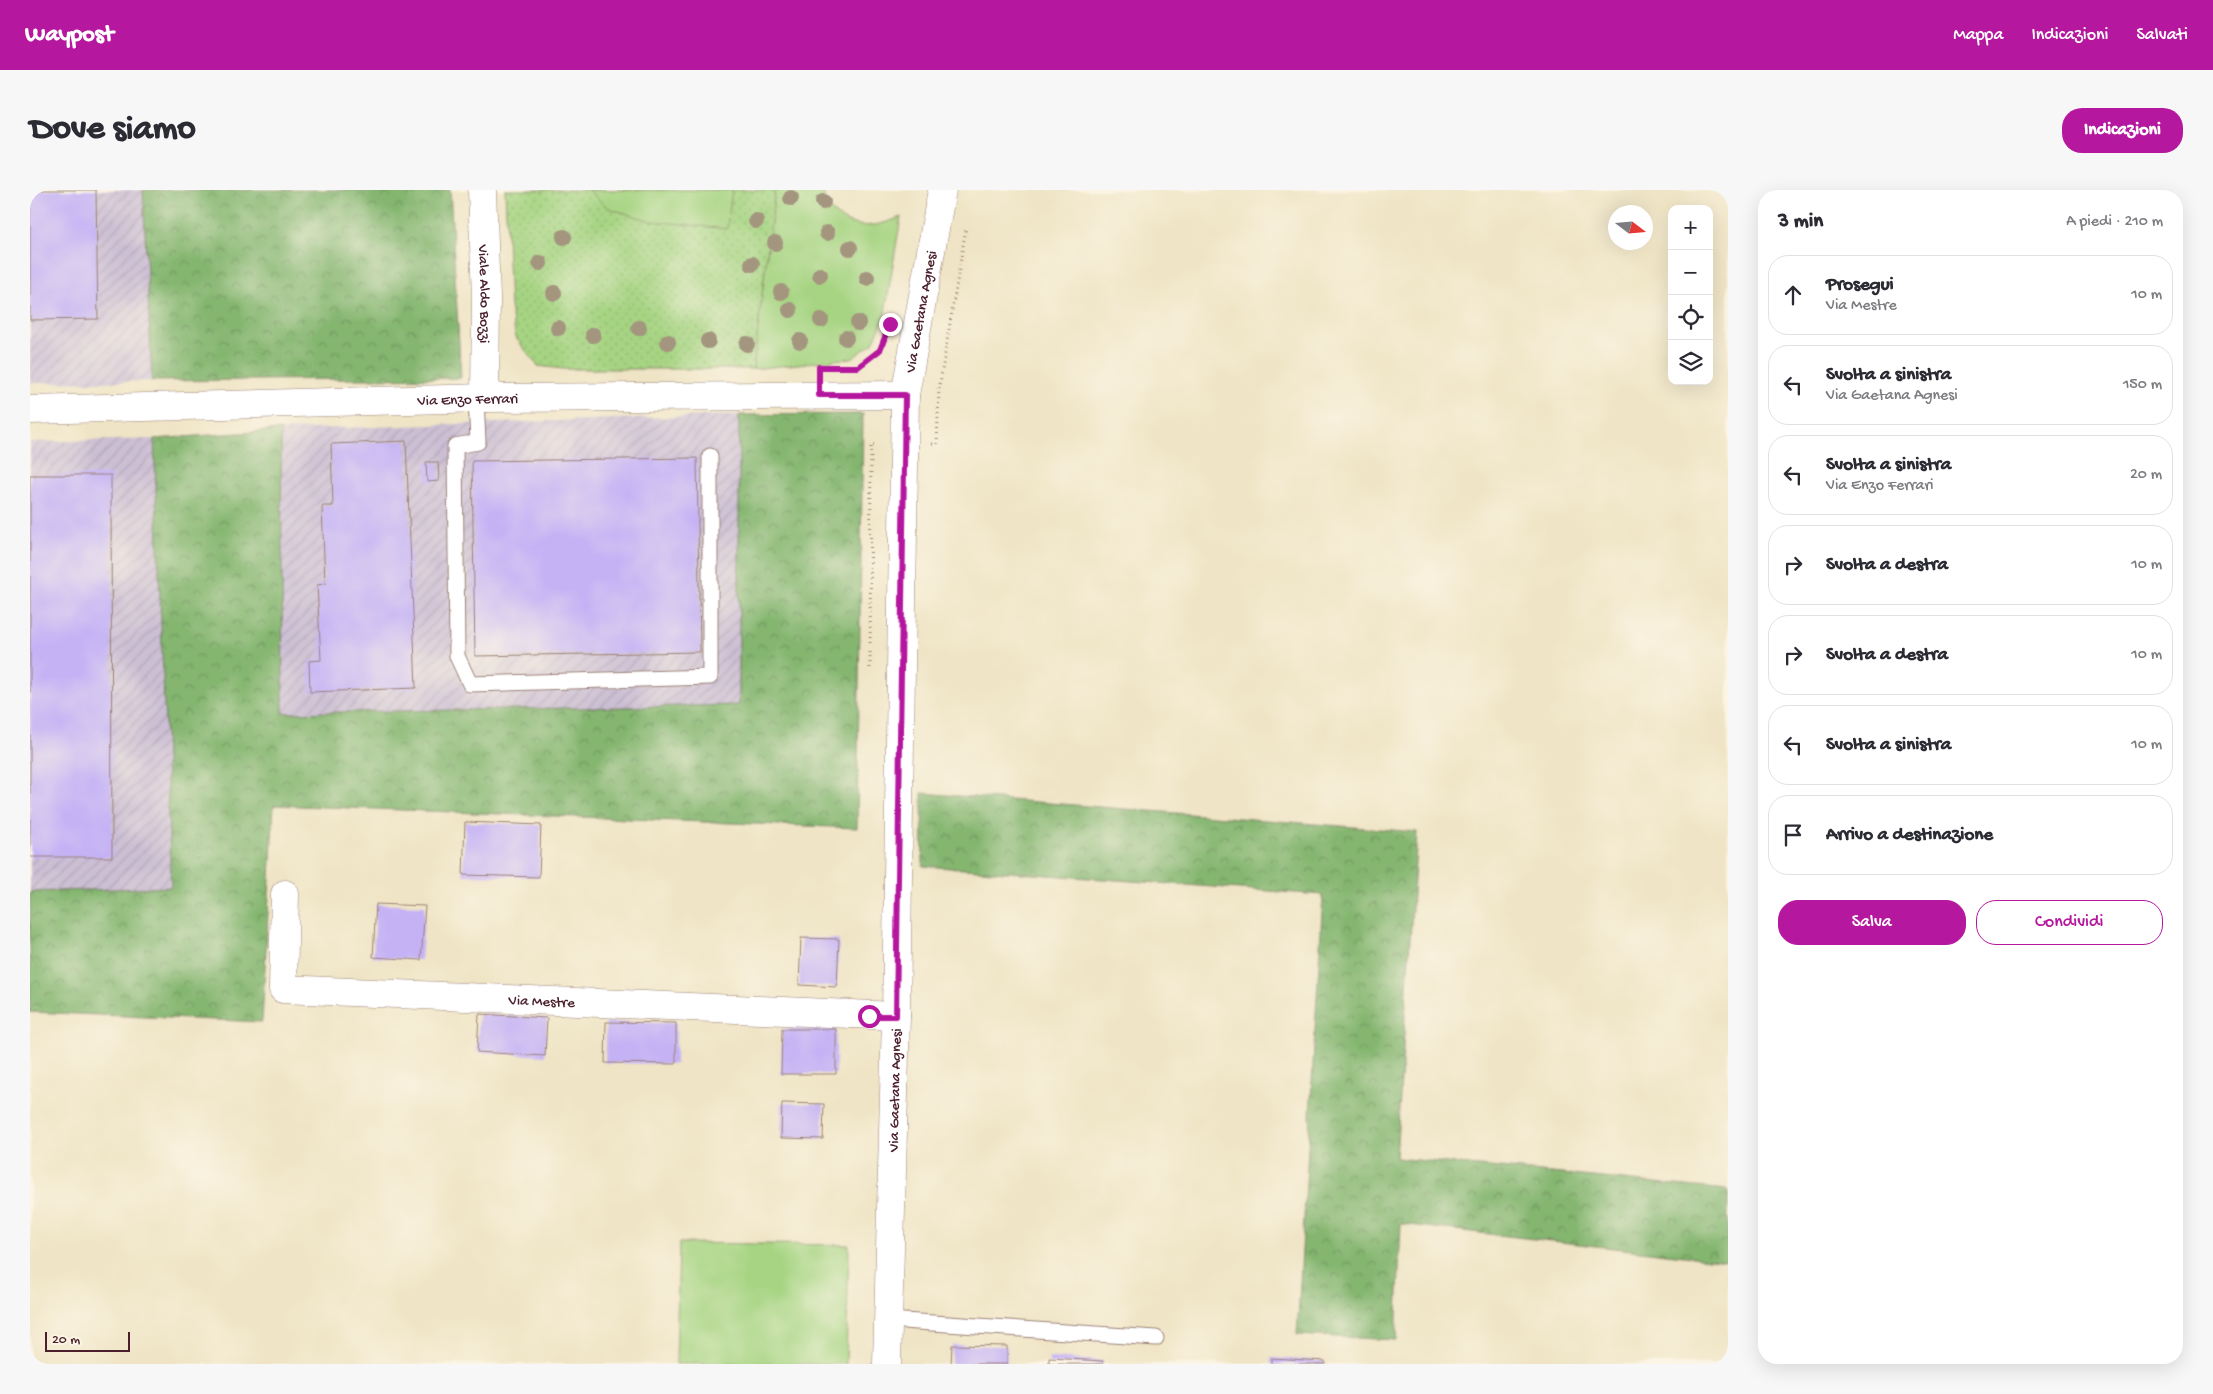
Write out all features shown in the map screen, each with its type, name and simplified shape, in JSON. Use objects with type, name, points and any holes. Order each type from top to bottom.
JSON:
[{"type":"street","name":"Viale Aldo Bozzi","points":[[480,399],[486,298],[482,190]]},
{"type":"street","name":"Via Gaetana Agnesi","points":[[887,1364],[896,1016],[905,395],[942,190]]},
{"type":"street","name":"Via Enzo Ferrari","points":[[30,410],[480,399],[905,395]]},
{"type":"street","name":"Via Mestre","points":[[285,894],[283,989],[896,1016]]},
{"type":"lane","points":[[480,399],[478,442],[455,446],[457,656],[470,684],[710,677],[710,456]]},
{"type":"lane","points":[[888,1320],[1156,1338]]},
{"type":"path","points":[[848,367],[858,367],[880,350],[886,333]]},
{"type":"shaded area","points":[[30,190],[143,190],[152,381],[30,383]]},
{"type":"shaded area","points":[[739,415],[739,705],[282,713],[281,430]]},
{"type":"shaded area","points":[[154,439],[171,888],[30,892],[30,442]]},
{"type":"green space","points":[[143,190],[450,190],[461,378],[152,381]]},
{"type":"green space","points":[[505,190],[775,190],[753,369],[563,369],[538,366],[516,338],[510,306]]},
{"type":"green space","points":[[588,190],[732,190],[727,229],[651,221],[608,208]]},
{"type":"green space","points":[[775,190],[822,190],[829,208],[837,216],[863,226],[881,224],[901,217],[884,318],[873,343],[852,358],[753,369]]},
{"type":"green space","points":[[863,414],[857,828],[274,805],[262,1022],[30,1012],[30,892],[171,887],[154,439],[281,430],[283,713],[739,705],[739,415]]},
{"type":"green space","points":[[922,793],[1417,832],[1396,1158],[1728,1190],[1728,1261],[1401,1224],[1396,1340],[1297,1335],[1323,895],[923,866]]},
{"type":"green space","points":[[679,1243],[849,1245],[846,1364],[676,1364]]},
{"type":"building","points":[[30,190],[96,190],[98,319],[30,320]]},
{"type":"building","points":[[406,441],[416,688],[310,692],[309,661],[321,660],[317,585],[325,584],[322,506],[333,506],[331,444]]},
{"type":"building","points":[[697,458],[700,652],[475,656],[472,461]]},
{"type":"building","points":[[426,462],[438,462],[439,481],[427,482]]},
{"type":"building","points":[[30,475],[111,475],[112,857],[30,857]]},
{"type":"building","points":[[465,822],[541,825],[539,877],[463,875]]},
{"type":"building","points":[[376,904],[425,906],[421,960],[373,957]]},
{"type":"building","points":[[801,938],[839,939],[837,987],[799,985]]},
{"type":"building","points":[[479,1014],[547,1018],[545,1056],[477,1052]]},
{"type":"building","points":[[606,1022],[676,1023],[676,1064],[605,1063]]},
{"type":"building","points":[[782,1029],[836,1029],[836,1074],[781,1074]]},
{"type":"building","points":[[782,1103],[824,1104],[823,1139],[781,1138]]},
{"type":"building","points":[[952,1345],[1007,1346],[1007,1364],[951,1364]]},
{"type":"building","points":[[1049,1358],[1103,1361],[1103,1364],[1049,1364]]},
{"type":"building","points":[[1271,1358],[1325,1361],[1325,1364],[1271,1364]]},
{"type":"route","points":[[869,1016],[896,1016],[905,395],[819,395],[819,367],[858,367],[880,350],[890,324]]}]
